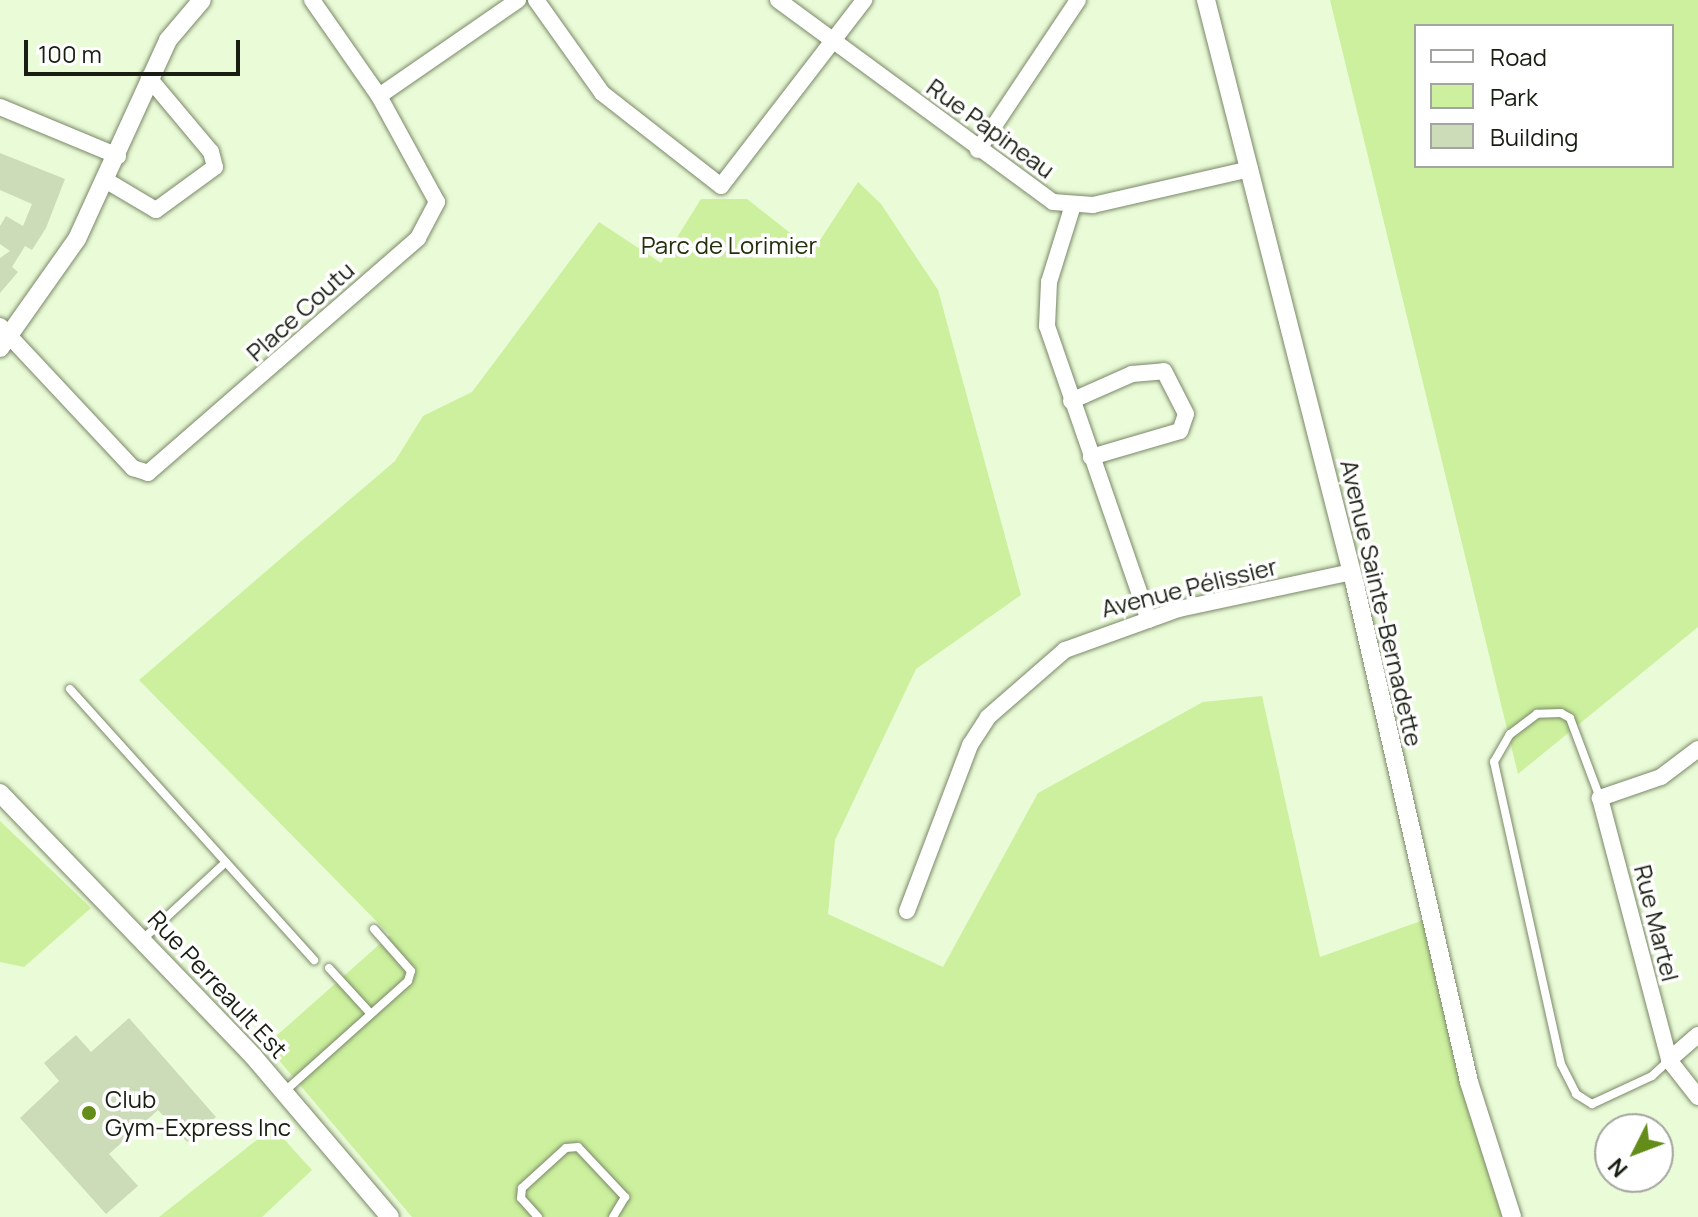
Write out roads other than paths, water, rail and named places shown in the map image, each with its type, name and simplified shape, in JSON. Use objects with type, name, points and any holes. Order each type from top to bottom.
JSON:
[{"type":"street","points":[[4,337],[47,289],[107,181],[168,40],[202,0]]},
{"type":"street","name":"Place Coutu","points":[[4,337],[133,468],[148,473],[163,465],[418,238],[433,218],[437,202],[379,96],[312,0]]},
{"type":"street","points":[[379,96],[518,0]]},
{"type":"street","points":[[536,0],[602,93],[721,186],[830,40],[864,0]]},
{"type":"street","name":"Rue Papineau","points":[[778,0],[978,150],[1053,202],[1073,205]]},
{"type":"street","points":[[978,150],[1078,0]]},
{"type":"street","name":"Avenue Sainte-Bernadette","points":[[1206,0],[1351,572],[1469,1082],[1512,1217]]},
{"type":"street","points":[[107,181],[156,210],[215,167],[211,152],[149,78]]},
{"type":"street","points":[[0,107],[118,156]]},
{"type":"street","points":[[1149,620],[1047,326],[1049,282],[1073,205],[1250,169]]},
{"type":"street","points":[[1071,401],[1132,374],[1164,371],[1186,414],[1180,431],[1091,457]]},
{"type":"street","name":"Avenue Pélissier","points":[[907,911],[934,828],[988,717],[1065,650],[1149,620],[1351,572]]},
{"type":"street","points":[[1600,798],[1661,777],[1698,749]]},
{"type":"street","name":"Rue Perreault Est","points":[[0,793],[143,939],[285,1091],[390,1217]]},
{"type":"street","name":"Rue Martel","points":[[1600,798],[1669,1060],[1698,1097]]},
{"type":"street","points":[[1669,1060],[1698,1035]]},
{"type":"lane","points":[[70,689],[314,960]]},
{"type":"lane","points":[[1600,798],[1570,718],[1561,713],[1537,714],[1510,734],[1494,762],[1561,1064],[1576,1094],[1592,1104],[1652,1076],[1669,1060]]},
{"type":"lane","points":[[143,939],[226,862]]},
{"type":"lane","points":[[285,1091],[408,981],[411,971],[374,929]]},
{"type":"lane","points":[[329,968],[371,1014]]},
{"type":"lane","points":[[538,1217],[521,1198],[522,1188],[566,1148],[578,1147],[625,1197],[613,1217]]},
{"type":"place","name":"Club Gym-Express Inc","points":[[89,1113]]},
{"type":"park label","name":"Parc de Lorimier","points":[[729,245]]}]
